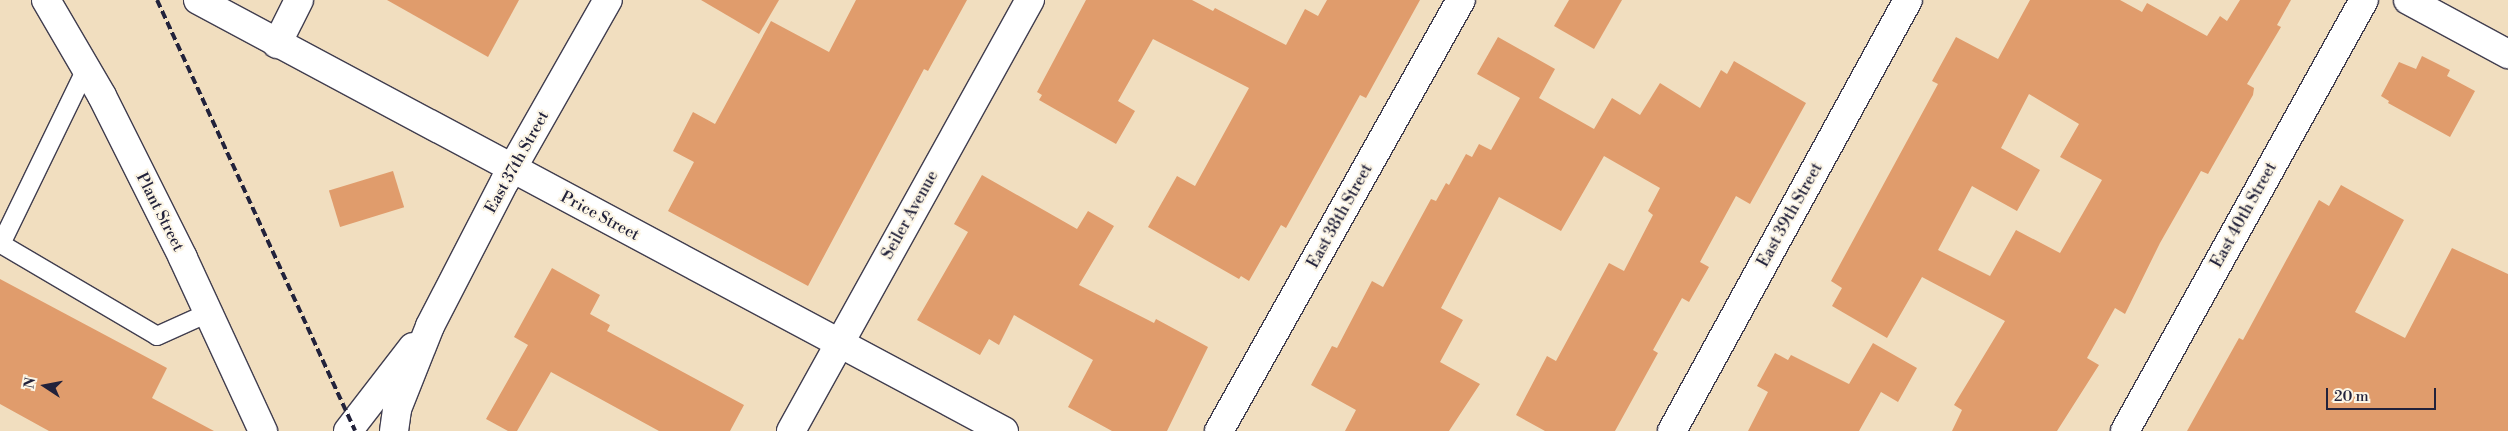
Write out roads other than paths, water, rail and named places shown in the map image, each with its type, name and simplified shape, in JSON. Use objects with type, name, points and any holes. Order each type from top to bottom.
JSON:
[{"type":"street","name":"Plant Street","points":[[46,0],[86,68],[208,313],[263,431]]},
{"type":"street","name":"Price Street","points":[[198,0],[837,344],[1004,431]]},
{"type":"street","points":[[277,44],[299,0]]},
{"type":"street","name":"East 37th Street","points":[[394,431],[397,409],[430,326],[512,168],[608,0]]},
{"type":"street","name":"Seiler Avenue","points":[[791,431],[837,344],[1030,0]]},
{"type":"street","name":"East 38th Street","points":[[1219,431],[1461,0]]},
{"type":"street","name":"East 39th Street","points":[[1672,431],[1908,0]]},
{"type":"street","name":"East 40th Street","points":[[2125,431],[2364,0]]},
{"type":"street","points":[[2408,0],[2508,54]]},
{"type":"street","name":"East 37th Street","points":[[348,431],[430,326]]},
{"type":"lane","points":[[86,68],[1,244],[157,336],[208,313]]},
{"type":"railway","points":[[157,0],[355,431]]}]
